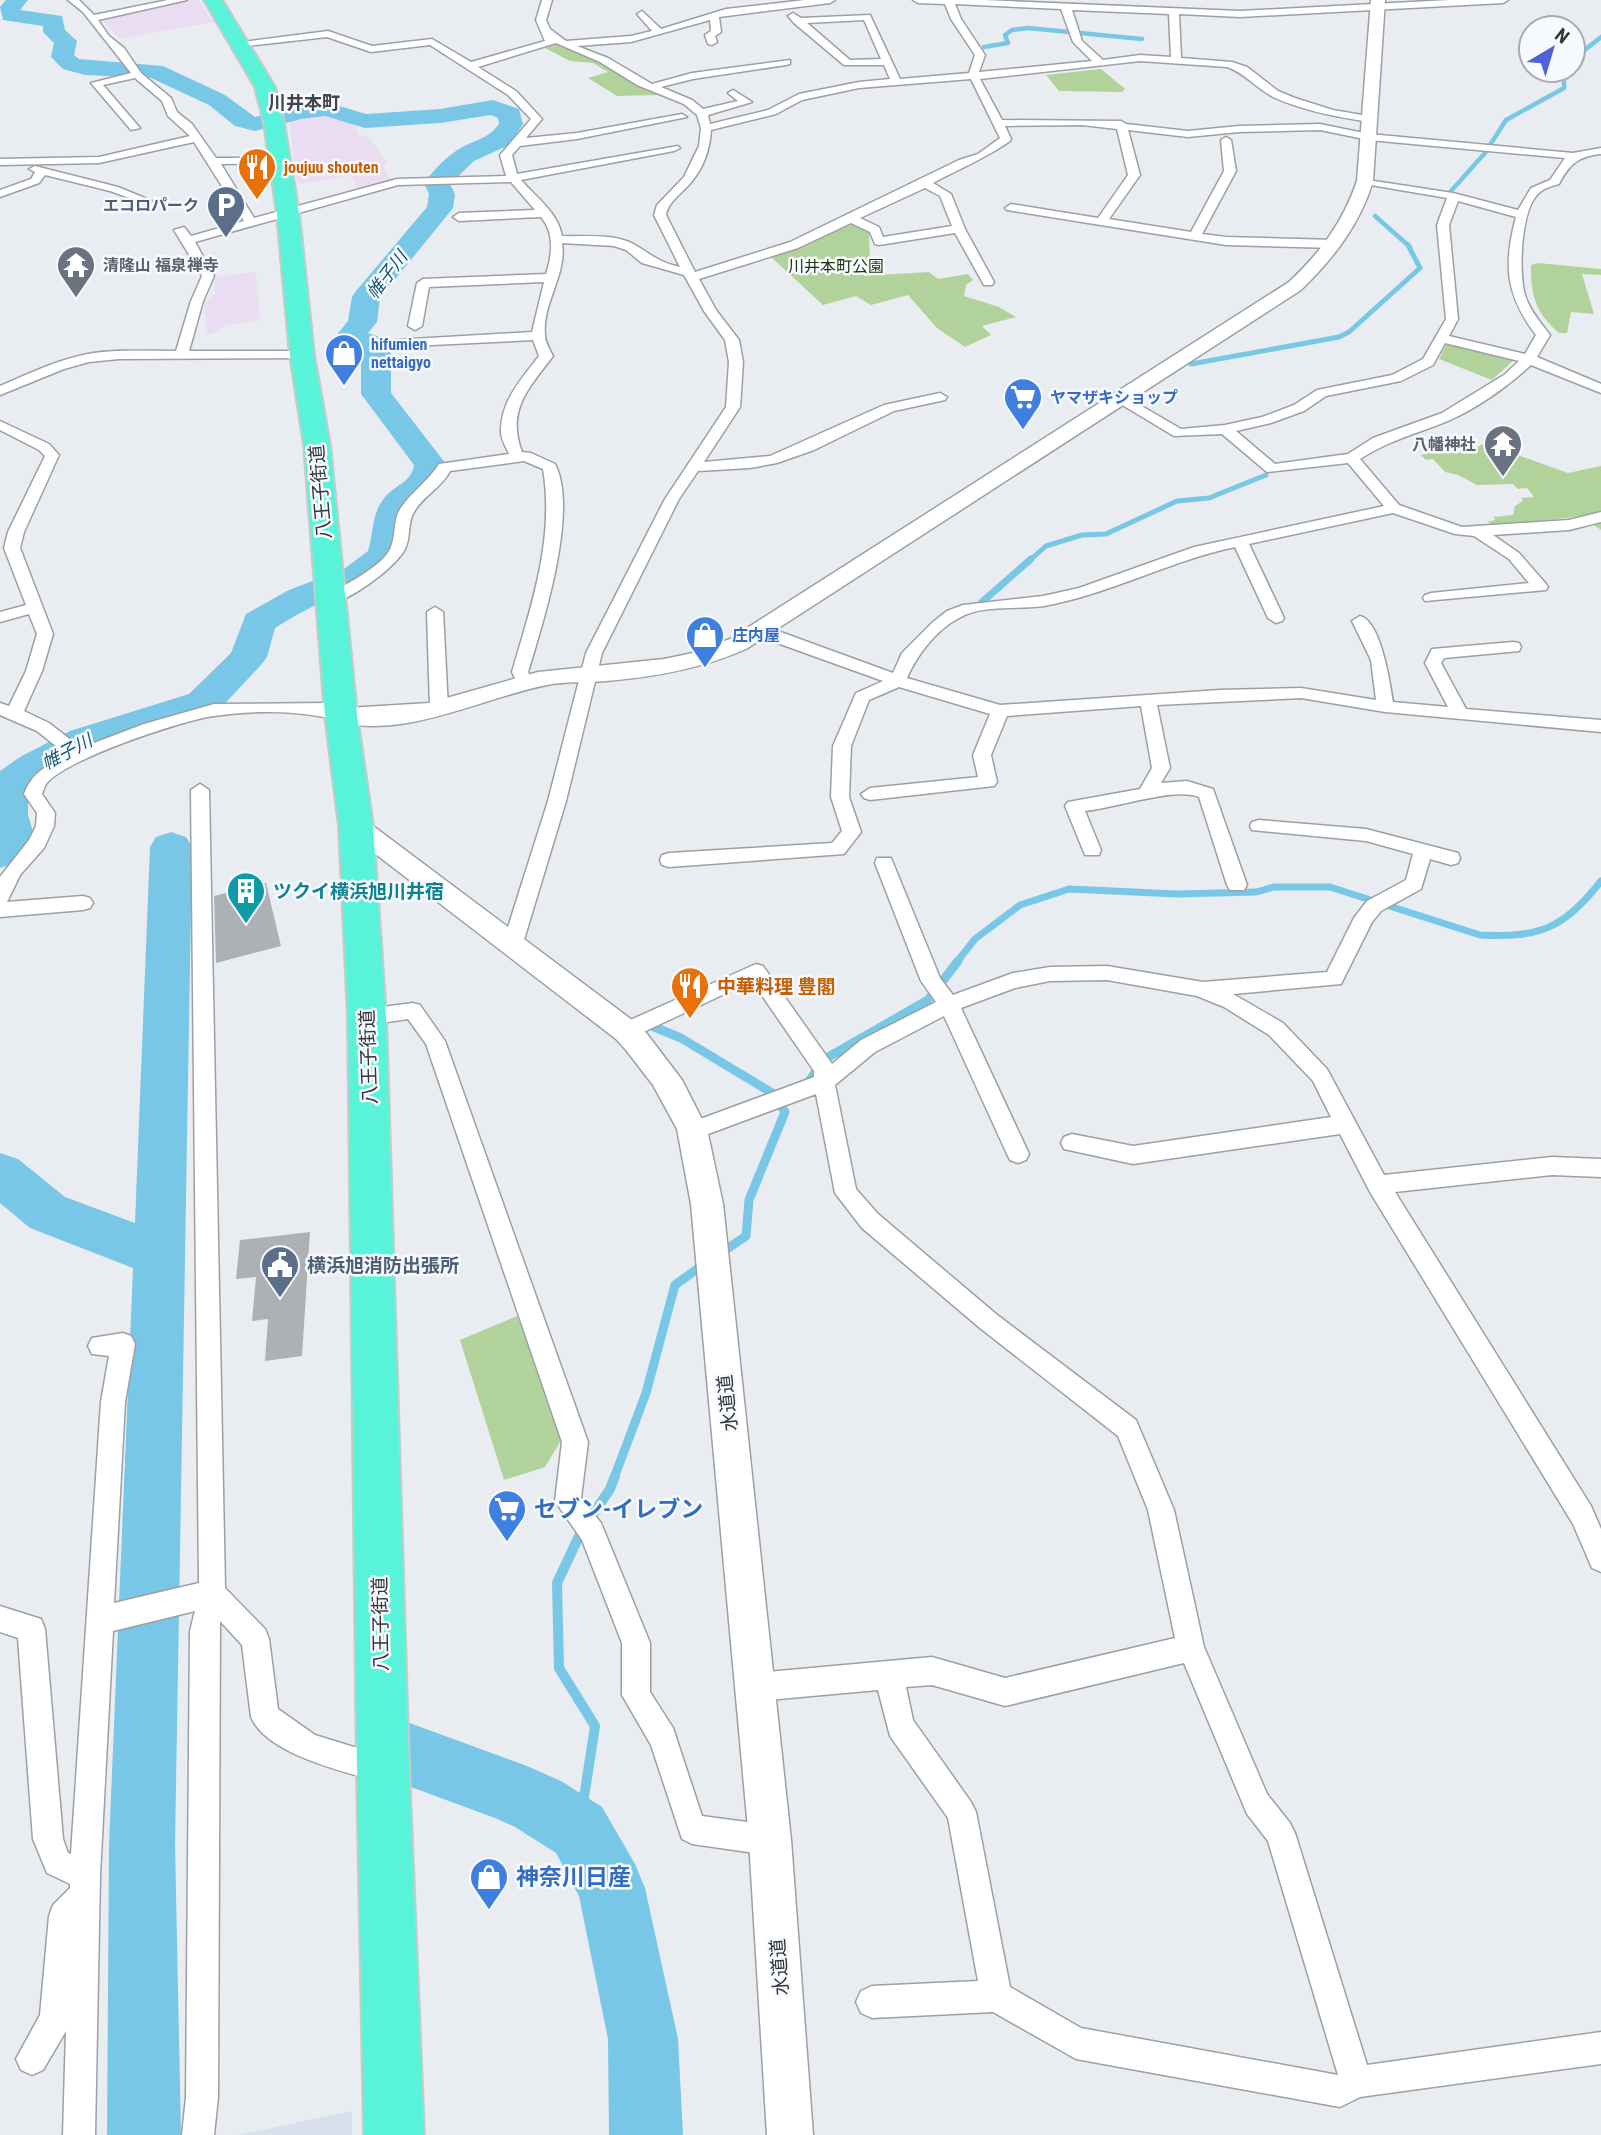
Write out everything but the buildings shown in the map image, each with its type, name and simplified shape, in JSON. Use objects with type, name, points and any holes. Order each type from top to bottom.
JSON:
[{"type":"highway","name":"八王子街道","points":[[213,0],[243,46],[265,87],[273,119],[288,214],[302,355],[317,445],[341,715],[356,826],[368,1017],[383,1769],[394,2135]]},
{"type":"street","points":[[73,0],[120,50],[134,72],[167,100],[172,114],[188,126],[213,161],[250,223]]},
{"type":"street","points":[[92,18],[182,0]]},
{"type":"street","points":[[513,943],[557,801],[594,653],[672,499],[733,407],[736,362],[732,340],[710,310],[660,215],[661,207],[689,178],[705,146],[706,128],[701,113],[688,102],[651,87],[604,60],[564,44],[549,33],[541,20],[547,0]]},
{"type":"street","points":[[564,44],[659,33],[726,12],[831,0]]},
{"type":"street","points":[[918,0],[1240,14],[1378,4],[1503,0]]},
{"type":"street","points":[[556,239],[616,242],[630,247],[646,260],[690,274],[794,245],[998,146],[1006,139],[974,76],[974,68],[980,55],[956,19],[940,1]]},
{"type":"street","points":[[0,898],[12,872],[37,843],[45,826],[46,813],[33,794],[38,781],[72,749],[212,710],[327,709],[341,715],[371,717],[455,705],[525,682],[554,677],[693,662],[717,654],[758,630],[1121,400],[1294,286],[1335,244],[1362,197],[1365,181],[1378,4]]},
{"type":"street","points":[[786,6],[797,21],[848,63],[887,62]]},
{"type":"street","points":[[1064,6],[1074,19],[1076,37],[1101,63]]},
{"type":"street","points":[[1174,10],[1176,59]]},
{"type":"street","points":[[642,14],[659,33]]},
{"type":"street","points":[[712,42],[710,35],[716,32],[714,16]]},
{"type":"street","points":[[797,21],[867,17],[895,81]]},
{"type":"street","points":[[470,66],[551,42],[547,35],[549,33]]},
{"type":"street","points":[[243,46],[328,34],[371,49],[432,41],[512,93],[537,119],[506,155],[512,176],[554,224],[558,255],[538,336],[546,356],[519,391],[512,411],[508,433],[517,457]]},
{"type":"street","points":[[706,128],[772,112],[799,97],[819,92],[895,81],[974,76],[1140,58],[1228,64],[1243,69],[1274,93],[1370,128]]},
{"type":"street","points":[[651,87],[692,76],[786,62]]},
{"type":"street","points":[[134,72],[96,83],[135,128]]},
{"type":"street","points":[[701,113],[747,102],[733,93]]},
{"type":"street","points":[[515,143],[577,136],[682,117]]},
{"type":"street","points":[[998,124],[1121,124],[1188,134],[1229,129],[1370,128],[1576,157]]},
{"type":"street","points":[[1100,223],[1134,175],[1129,164],[1121,124]]},
{"type":"street","points":[[0,162],[99,160],[196,138]]},
{"type":"street","points":[[1194,237],[1230,171],[1226,139]]},
{"type":"street","points":[[1225,429],[1272,469],[1352,458],[1378,441],[1457,411],[1510,378],[1529,359],[1543,335],[1521,304],[1517,291],[1521,215],[1535,190],[1555,182],[1559,167],[1599,147]]},
{"type":"street","points":[[181,355],[197,301],[208,276],[186,238],[288,214],[397,182],[512,176],[674,148]]},
{"type":"street","points":[[213,161],[280,160]]},
{"type":"street","points":[[21,161],[42,171],[114,189],[146,201]]},
{"type":"street","points":[[0,194],[35,180],[42,171]]},
{"type":"street","points":[[1365,181],[1453,196],[1521,215]]},
{"type":"street","points":[[925,183],[945,194],[959,229],[988,282]]},
{"type":"street","points":[[1121,400],[1179,433],[1225,429],[1266,420],[1299,408],[1322,393],[1396,377],[1428,362],[1452,319],[1443,225],[1453,196]]},
{"type":"street","points":[[1011,208],[1226,241],[1335,244]]},
{"type":"street","points":[[460,217],[547,213]]},
{"type":"street","points":[[851,218],[875,230],[879,240],[959,229]]},
{"type":"street","points":[[415,326],[423,283],[552,278]]},
{"type":"street","points":[[395,344],[538,336]]},
{"type":"street","points":[[1441,338],[1529,359],[1601,389]]},
{"type":"street","points":[[0,391],[59,366],[88,358],[302,355]]},
{"type":"street","points":[[692,467],[744,464],[782,458],[903,403],[940,397]]},
{"type":"street","points":[[0,425],[44,447],[52,455],[16,532],[8,559],[36,607],[45,634],[34,671],[7,710],[51,731],[72,749]]},
{"type":"street","points":[[331,590],[386,565],[399,547],[402,520],[408,508],[441,474],[443,467],[526,456],[550,467],[555,484],[548,568],[520,672],[525,682]]},
{"type":"street","points":[[1352,458],[1394,508],[1443,526],[1478,532],[1569,526],[1601,517]]},
{"type":"street","points":[[669,860],[837,849],[852,832],[840,797],[842,746],[855,707],[862,697],[898,681],[908,657],[953,614],[969,608],[1043,601],[1084,592],[1199,550],[1394,508]]},
{"type":"street","points":[[1431,598],[1539,587],[1514,556],[1478,532]]},
{"type":"street","points":[[1239,540],[1276,618]]},
{"type":"street","points":[[0,617],[36,607]]},
{"type":"street","points":[[435,612],[439,708]]},
{"type":"street","points":[[1360,621],[1379,660],[1385,707]]},
{"type":"street","points":[[758,630],[898,681],[968,704],[1000,711],[1148,700],[1301,693],[1385,707],[1601,726]]},
{"type":"street","points":[[1460,713],[1433,663],[1438,653],[1513,647]]},
{"type":"street","points":[[1148,700],[1161,768],[1148,791]]},
{"type":"street","points":[[870,794],[988,782],[982,755],[1000,711]]},
{"type":"street","points":[[1092,850],[1074,806],[1126,799],[1148,791],[1196,788],[1207,793],[1237,885]]},
{"type":"street","points":[[198,2135],[202,2084],[204,1631],[212,1593],[200,790]]},
{"type":"street","name":"水道道","points":[[356,826],[626,1031],[652,1057],[669,1082],[692,1131],[707,1204],[756,1687],[770,1840],[790,2135]]},
{"type":"street","points":[[1259,826],[1366,835],[1451,858]]},
{"type":"street","points":[[1200,989],[1334,979],[1364,918],[1381,902],[1414,884],[1423,851]]},
{"type":"street","points":[[884,863],[931,981],[949,1004],[1018,1154]]},
{"type":"street","points":[[0,910],[83,903]]},
{"type":"street","points":[[626,1031],[757,971],[825,1070],[824,1082],[846,1193],[870,1221],[988,1321],[1127,1428],[1161,1510],[1191,1648],[1257,1804],[1280,1833],[1357,2082]]},
{"type":"street","points":[[692,1131],[824,1082],[868,1046],[949,1004],[1013,981],[1050,974],[1107,973],[1200,989],[1231,1002],[1276,1029],[1320,1076],[1378,1185],[1592,1514],[1601,1559]]},
{"type":"street","points":[[368,1017],[413,1011],[435,1041],[575,1442],[568,1501],[592,1532],[636,1643],[636,1695],[663,1738],[692,1829],[770,1840]]},
{"type":"street","points":[[1072,1143],[1133,1156],[1346,1124]]},
{"type":"street","points":[[1378,1185],[1552,1166],[1601,1168]]},
{"type":"street","points":[[79,2135],[85,1885],[108,1619],[113,1402],[123,1344],[100,1346]]},
{"type":"street","points":[[108,1619],[212,1593]]},
{"type":"street","points":[[212,1593],[255,1639],[265,1717],[308,1747],[383,1769]]},
{"type":"street","points":[[0,1619],[31,1629],[48,1839],[57,1863],[85,1885]]},
{"type":"street","points":[[756,1687],[932,1671],[1006,1692],[1191,1648]]},
{"type":"street","points":[[889,1674],[901,1726],[961,1812],[996,1996]]},
{"type":"street","points":[[32,2059],[55,2020],[64,1916],[85,1885]]},
{"type":"street","points":[[872,2003],[996,1996],[1076,2043],[1340,2091],[1357,2082],[1601,2049]]},
{"type":"shaded area","points":[[199,0],[213,22],[120,39],[100,18]]},
{"type":"shaded area","points":[[322,114],[354,123],[359,136],[367,135],[388,164],[383,166],[392,181],[358,191],[352,176],[297,184],[289,120]]},
{"type":"shaded area","points":[[256,272],[260,321],[225,325],[211,335],[207,333],[204,303],[215,293],[215,277]]},
{"type":"shaded area","points":[[352,2111],[352,2135],[237,2135]]},
{"type":"green space","points":[[558,44],[576,45],[597,54],[595,59],[658,95],[617,96],[588,78],[608,72],[593,63],[570,61],[545,48]]},
{"type":"green space","points":[[1101,69],[1125,89],[1122,92],[1059,91],[1046,75]]},
{"type":"green space","name":"川井本町公園","points":[[850,221],[869,230],[870,269],[878,275],[929,272],[938,279],[968,274],[973,280],[966,285],[964,296],[999,307],[1016,317],[982,326],[991,335],[965,347],[937,328],[908,295],[871,305],[856,296],[823,305],[770,256]]},
{"type":"green space","points":[[1538,263],[1601,269],[1601,275],[1582,274],[1594,314],[1571,312],[1567,333],[1559,333],[1536,303],[1531,265]]},
{"type":"green space","points":[[1451,343],[1515,359],[1492,380],[1439,359],[1446,345]]},
{"type":"green space","points":[[1484,443],[1568,473],[1601,466],[1601,530],[1581,516],[1493,527],[1488,522],[1495,520],[1494,517],[1513,515],[1515,506],[1523,501],[1521,498],[1534,497],[1527,488],[1518,489],[1513,484],[1477,485],[1458,475],[1445,472],[1433,459],[1426,460],[1421,455],[1460,453]]},
{"type":"green space","points":[[517,1316],[563,1437],[545,1467],[504,1480],[460,1340]]},
{"type":"waterway","name":"帷子川","points":[[0,853],[14,838],[7,815],[8,785],[34,766],[84,740],[203,703],[248,657],[259,622],[302,598],[356,577],[383,555],[393,511],[397,504],[427,477],[430,464],[376,394],[376,345],[350,337],[362,322],[366,297],[440,208],[442,194],[437,183],[465,156],[500,140],[511,124],[510,114],[493,107],[440,116],[365,121],[326,109],[300,112],[255,124],[244,121],[217,100],[155,71],[85,68],[71,64],[62,57],[66,41],[54,32],[54,21],[11,15],[8,11],[17,0]]},
{"type":"waterway","points":[[984,47],[1008,43],[1005,35],[1012,30],[1028,28],[1142,39]]},
{"type":"waterway","points":[[1587,48],[1601,37]]},
{"type":"waterway","points":[[1451,191],[1485,153],[1506,120],[1564,88],[1564,84]]},
{"type":"waterway","points":[[1375,216],[1408,245]]},
{"type":"waterway","points":[[1191,364],[1339,337],[1349,332],[1420,268],[1408,245]]},
{"type":"waterway","points":[[1029,561],[1046,546],[1082,535],[1106,534],[1177,501],[1209,498],[1266,475]]},
{"type":"waterway","points":[[982,602],[1031,559]]},
{"type":"waterway","points":[[159,1249],[171,847]]},
{"type":"waterway","points":[[956,963],[975,939],[1020,905],[1069,889],[1177,894],[1256,892],[1274,887],[1330,887],[1480,935],[1501,936],[1534,932],[1562,920],[1575,910],[1601,881]]},
{"type":"waterway","points":[[807,1084],[825,1059],[928,1000],[958,961]]},
{"type":"waterway","points":[[654,1027],[681,1038],[774,1094],[785,1112],[749,1200],[746,1236],[721,1253]]},
{"type":"waterway","name":"帷子川","points":[[0,1174],[48,1213],[85,1225],[136,1247],[159,1249]]},
{"type":"waterway","points":[[144,2135],[142,1845],[159,1249]]},
{"type":"waterway","points":[[614,1478],[646,1393],[675,1285],[704,1264]]},
{"type":"waterway","points":[[579,1830],[595,1726],[559,1668],[557,1583],[581,1532],[610,1489],[615,1476]]},
{"type":"waterway","points":[[396,1750],[504,1789],[538,1804],[579,1830],[611,1888],[643,2039],[646,2135]]},
{"type":"place","name":"joujuu shouten","points":[[257,201]]},
{"type":"place","name":"エコロパーク","points":[[226,239]]},
{"type":"place","name":"清隆山 福泉禅寺","points":[[76,299]]},
{"type":"place","name":"hifumien nettaigyo","points":[[344,387]]},
{"type":"place","name":"ヤマザキショップ","points":[[1023,431]]},
{"type":"place","name":"八幡神社","points":[[1503,478]]},
{"type":"place","name":"庄内屋","points":[[705,669]]},
{"type":"place","name":"ツクイ横浜旭川井宿","points":[[246,925]]},
{"type":"place","name":"中華料理 豊閣","points":[[690,1020]]},
{"type":"place","name":"横浜旭消防出張所","points":[[280,1299]]},
{"type":"place","name":"セブン-イレブン","points":[[507,1543]]},
{"type":"place","name":"神奈川日産","points":[[489,1911]]},
{"type":"district","name":"川井本町","points":[[304,103]]}]
